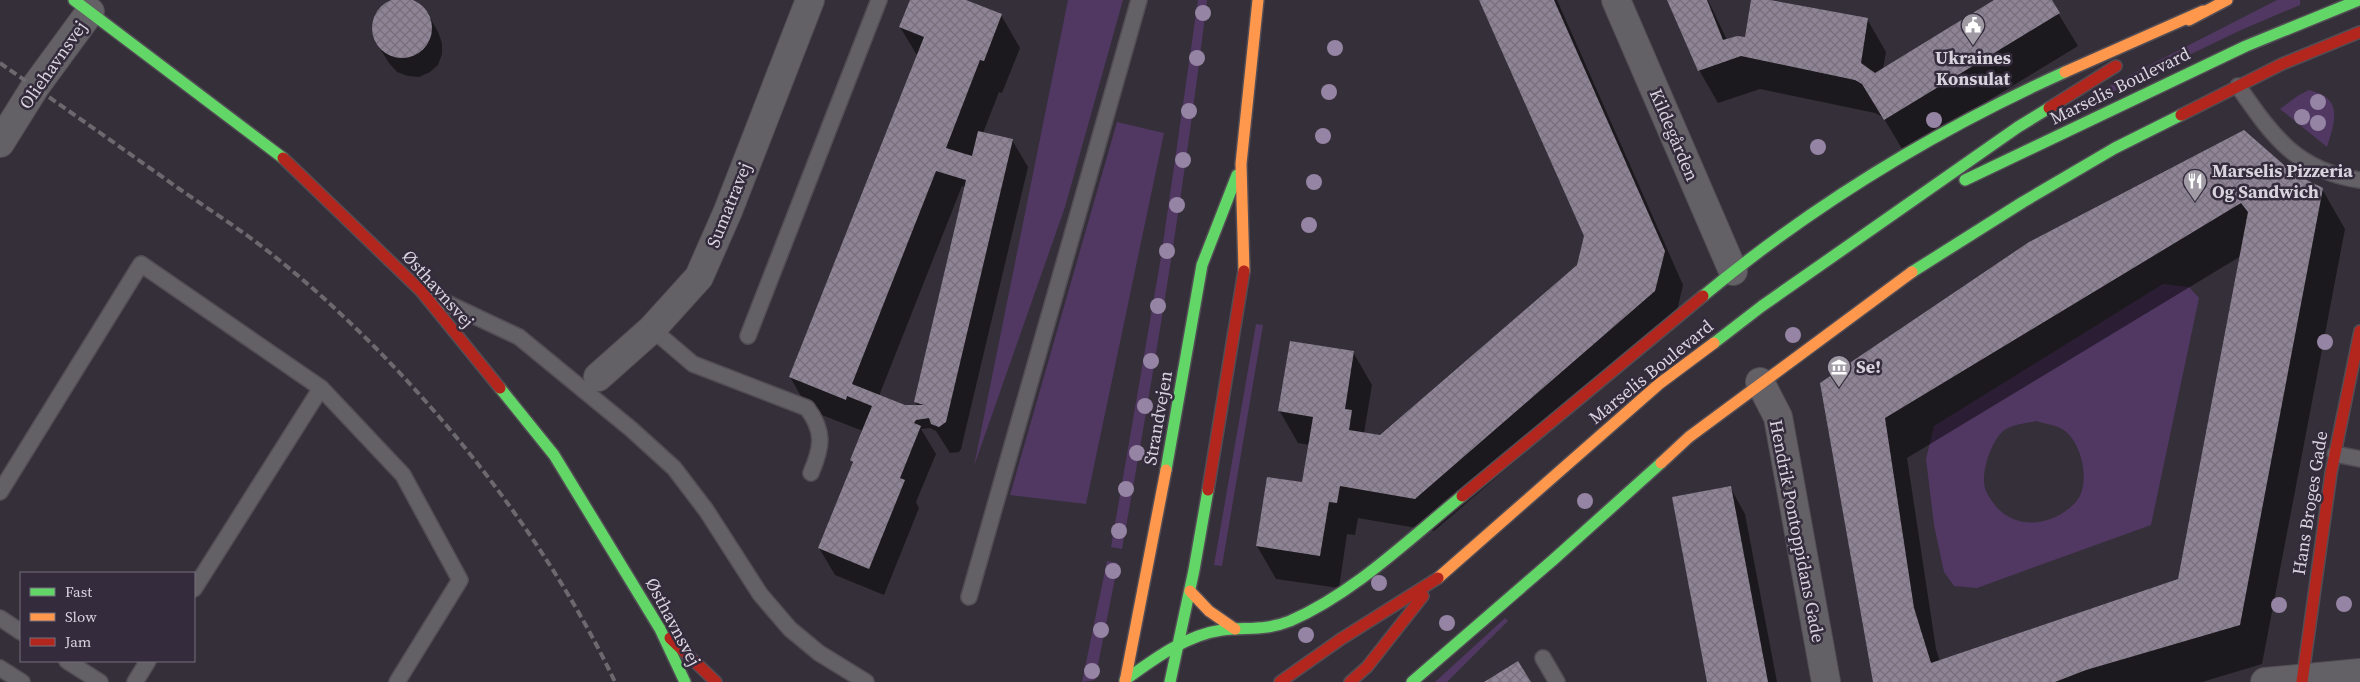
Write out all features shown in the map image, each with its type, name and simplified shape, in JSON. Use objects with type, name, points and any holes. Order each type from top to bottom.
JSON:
[{"type":"main road","name":"Strandvejen","points":[[1170,682],[1190,591],[1241,296],[1244,269],[1241,164],[1258,0]]},
{"type":"main road","name":"Marselis Boulevard","points":[[1280,682],[1341,639],[1438,578],[1659,384],[1809,272],[2018,127],[2203,12],[2227,0]]},
{"type":"main road","name":"Marselis Boulevard","points":[[1900,210],[2111,112],[2214,60],[2359,0]]},
{"type":"main road","name":"Østhavnsvej","points":[[87,4],[289,163],[421,291],[554,455],[660,629],[684,682]]},
{"type":"main road","points":[[1125,681],[1150,661],[1178,645],[1200,637],[1235,629],[1256,630],[1271,628],[1308,613],[1329,601],[1389,556],[1733,271],[1866,177],[1999,102],[2203,12]]},
{"type":"main road","points":[[1412,682],[1553,560],[1689,437],[1760,382],[1922,265],[2023,202],[2115,148],[2282,64],[2360,32]]},
{"type":"main road","name":"Strandvejen","points":[[1125,681],[1150,561],[1202,265],[1241,164]]},
{"type":"main road","name":"Hans Broges Gade","points":[[2302,681],[2314,586],[2335,454],[2360,331]]},
{"type":"main road","name":"Marselis Boulevard","points":[[1350,682],[1367,667],[1438,578]]},
{"type":"main road","points":[[1190,591],[1209,611],[1235,629]]},
{"type":"main road","points":[[660,629],[716,682]]},
{"type":"street","name":"Sumatravej","points":[[598,377],[652,329],[699,277],[728,211],[810,0]]},
{"type":"street","name":"Kildegården","points":[[1616,0],[1733,271]]},
{"type":"street","name":"Oliehavnsvej","points":[[0,144],[87,4]]},
{"type":"street","name":"Hendrik Pontoppidans Gade","points":[[1760,382],[1778,418],[1826,682]]},
{"type":"street","points":[[2265,682],[2302,681],[2360,672]]},
{"type":"lane","points":[[748,336],[879,0]]},
{"type":"lane","points":[[969,598],[1139,0]]},
{"type":"lane","points":[[2238,86],[2277,140],[2300,158],[2326,172],[2360,180]]},
{"type":"lane","points":[[0,492],[141,264],[321,388],[403,475],[460,580],[397,682]]},
{"type":"lane","points":[[421,291],[519,337],[630,429],[674,468],[706,510],[760,594],[790,629],[818,652],[866,682]]},
{"type":"lane","points":[[652,329],[693,364],[807,408],[817,422],[820,440],[818,456],[811,473]]},
{"type":"lane","points":[[195,587],[321,388]]},
{"type":"lane","points":[[2335,454],[2360,459]]},
{"type":"lane","points":[[0,618],[20,631]]},
{"type":"lane","points":[[1543,658],[1557,682]]},
{"type":"lane","points":[[69,662],[100,682]]},
{"type":"lane","points":[[135,682],[147,662]]},
{"type":"lane","points":[[0,668],[22,682]]},
{"type":"shaded area","points":[[1068,0],[1123,0],[1065,207],[974,466]]},
{"type":"shaded area","points":[[1198,0],[1207,0],[1189,138],[1158,344],[1122,549],[1111,547],[1161,257]]},
{"type":"shaded area","points":[[2277,0],[2300,0],[2300,5],[2241,30],[2106,95],[2103,89]]},
{"type":"shaded area","points":[[2309,90],[2328,99],[2332,105],[2334,120],[2327,147],[2280,109]]},
{"type":"shaded area","points":[[1117,122],[1164,133],[1086,504],[1010,495]]},
{"type":"shaded area","points":[[2163,284],[2189,287],[2199,298],[2151,525],[1977,588],[1954,586],[1944,572],[1934,525],[1926,459],[1934,426]],"holes":[[[2036,421],[2059,427],[2071,437],[2081,456],[2084,477],[2080,497],[2063,513],[2039,522],[2026,522],[2014,519],[2003,513],[1994,504],[1986,491],[1984,476],[1988,457],[2001,433],[2017,425]]]},
{"type":"shaded area","points":[[1256,324],[1263,325],[1222,566],[1214,565]]},
{"type":"shaded area","points":[[1107,561],[1118,563],[1095,680],[1082,682]]},
{"type":"shaded area","points":[[1505,618],[1508,621],[1447,682],[1435,682]]},
{"type":"building","points":[[408,-1],[419,3],[427,11],[431,22],[431,34],[427,45],[413,56],[402,58],[391,56],[377,45],[374,39],[372,28],[374,17],[385,3],[391,0]]},
{"type":"building","points":[[910,0],[966,0],[1002,14],[984,61],[980,60],[946,148],[972,156],[978,131],[1013,139],[946,422],[939,427],[931,424],[929,418],[916,420],[914,423],[921,426],[900,478],[905,480],[869,569],[818,548],[853,462],[850,460],[872,406],[847,396],[846,400],[789,377],[924,37],[899,27]],"holes":[[[936,171],[966,180],[914,402],[924,405],[905,405],[852,384]]]},
{"type":"building","points":[[1479,0],[1554,0],[1665,251],[1655,291],[1415,499],[1340,486],[1337,503],[1329,502],[1320,556],[1256,546],[1267,477],[1302,482],[1313,417],[1278,411],[1290,341],[1354,351],[1345,409],[1352,410],[1349,430],[1380,435],[1577,265],[1584,236]]},
{"type":"building","points":[[1667,0],[1707,0],[1723,40],[1737,36],[1745,37],[1751,0],[1770,0],[1868,18],[1861,63],[1875,73],[1994,0],[2052,0],[2060,13],[1884,120],[1862,84],[1855,80],[1741,56],[1698,71]]},
{"type":"building","points":[[2244,130],[2293,173],[2323,188],[2240,625],[2086,670],[2055,682],[1873,682],[1820,383],[2029,242]],"holes":[[[2241,203],[2248,212],[2178,579],[1931,663],[1914,608],[1885,418]]]},
{"type":"building","points":[[1731,486],[1768,682],[1707,682],[1672,497]]},
{"type":"building","points":[[1518,661],[1531,682],[1484,682]]},
{"type":"railway","points":[[0,63],[269,252],[320,295],[370,343],[419,394],[466,449],[509,505],[549,564],[585,623],[615,682]]},
{"type":"traffic: fast","points":[[74,0],[283,158]]},
{"type":"traffic: fast","points":[[1965,180],[2246,46],[2359,0]]},
{"type":"traffic: fast","points":[[1703,296],[1788,231],[1832,200],[1877,172],[1969,119],[2065,72]]},
{"type":"traffic: fast","points":[[1714,343],[1762,306],[2018,127],[2049,108]]},
{"type":"traffic: fast","points":[[1912,272],[2023,202],[2115,148],[2181,115]]},
{"type":"traffic: fast","points":[[1166,470],[1202,265],[1237,175]]},
{"type":"traffic: fast","points":[[500,388],[554,455],[660,629],[685,682]]},
{"type":"traffic: fast","points":[[1412,682],[1553,560],[1661,463]]},
{"type":"traffic: fast","points":[[1170,682],[1194,570],[1208,490]]},
{"type":"traffic: fast","points":[[1125,680],[1171,649],[1196,637],[1222,630],[1281,624],[1314,609],[1358,581],[1462,496]]},
{"type":"traffic: slow","points":[[1244,271],[1241,164],[1258,0]]},
{"type":"traffic: slow","points":[[2189,20],[2227,0]]},
{"type":"traffic: slow","points":[[2065,72],[2203,11]]},
{"type":"traffic: slow","points":[[1661,463],[1689,437],[1912,272]]},
{"type":"traffic: slow","points":[[1438,578],[1659,384],[1714,343]]},
{"type":"traffic: slow","points":[[1125,682],[1166,470]]},
{"type":"traffic: slow","points":[[1190,591],[1209,611],[1235,629]]},
{"type":"traffic: jam","points":[[2181,115],[2282,64],[2360,32]]},
{"type":"traffic: jam","points":[[2049,108],[2116,66]]},
{"type":"traffic: jam","points":[[283,158],[421,291],[500,388]]},
{"type":"traffic: jam","points":[[1208,490],[1244,271]]},
{"type":"traffic: jam","points":[[1462,496],[1703,296]]},
{"type":"traffic: jam","points":[[2302,682],[2331,473],[2360,331]]},
{"type":"traffic: jam","points":[[1280,682],[1341,639],[1438,578]]},
{"type":"traffic: jam","points":[[1350,682],[1367,667],[1423,596]]},
{"type":"traffic: jam","points":[[670,638],[716,682]]},
{"type":"place","name":"Ukraines Konsulat","points":[[1973,46]]},
{"type":"place","name":"Marselis Pizzeria Og Sandwich","points":[[2195,202]]},
{"type":"place","name":"Se!","points":[[1839,388]]}]
